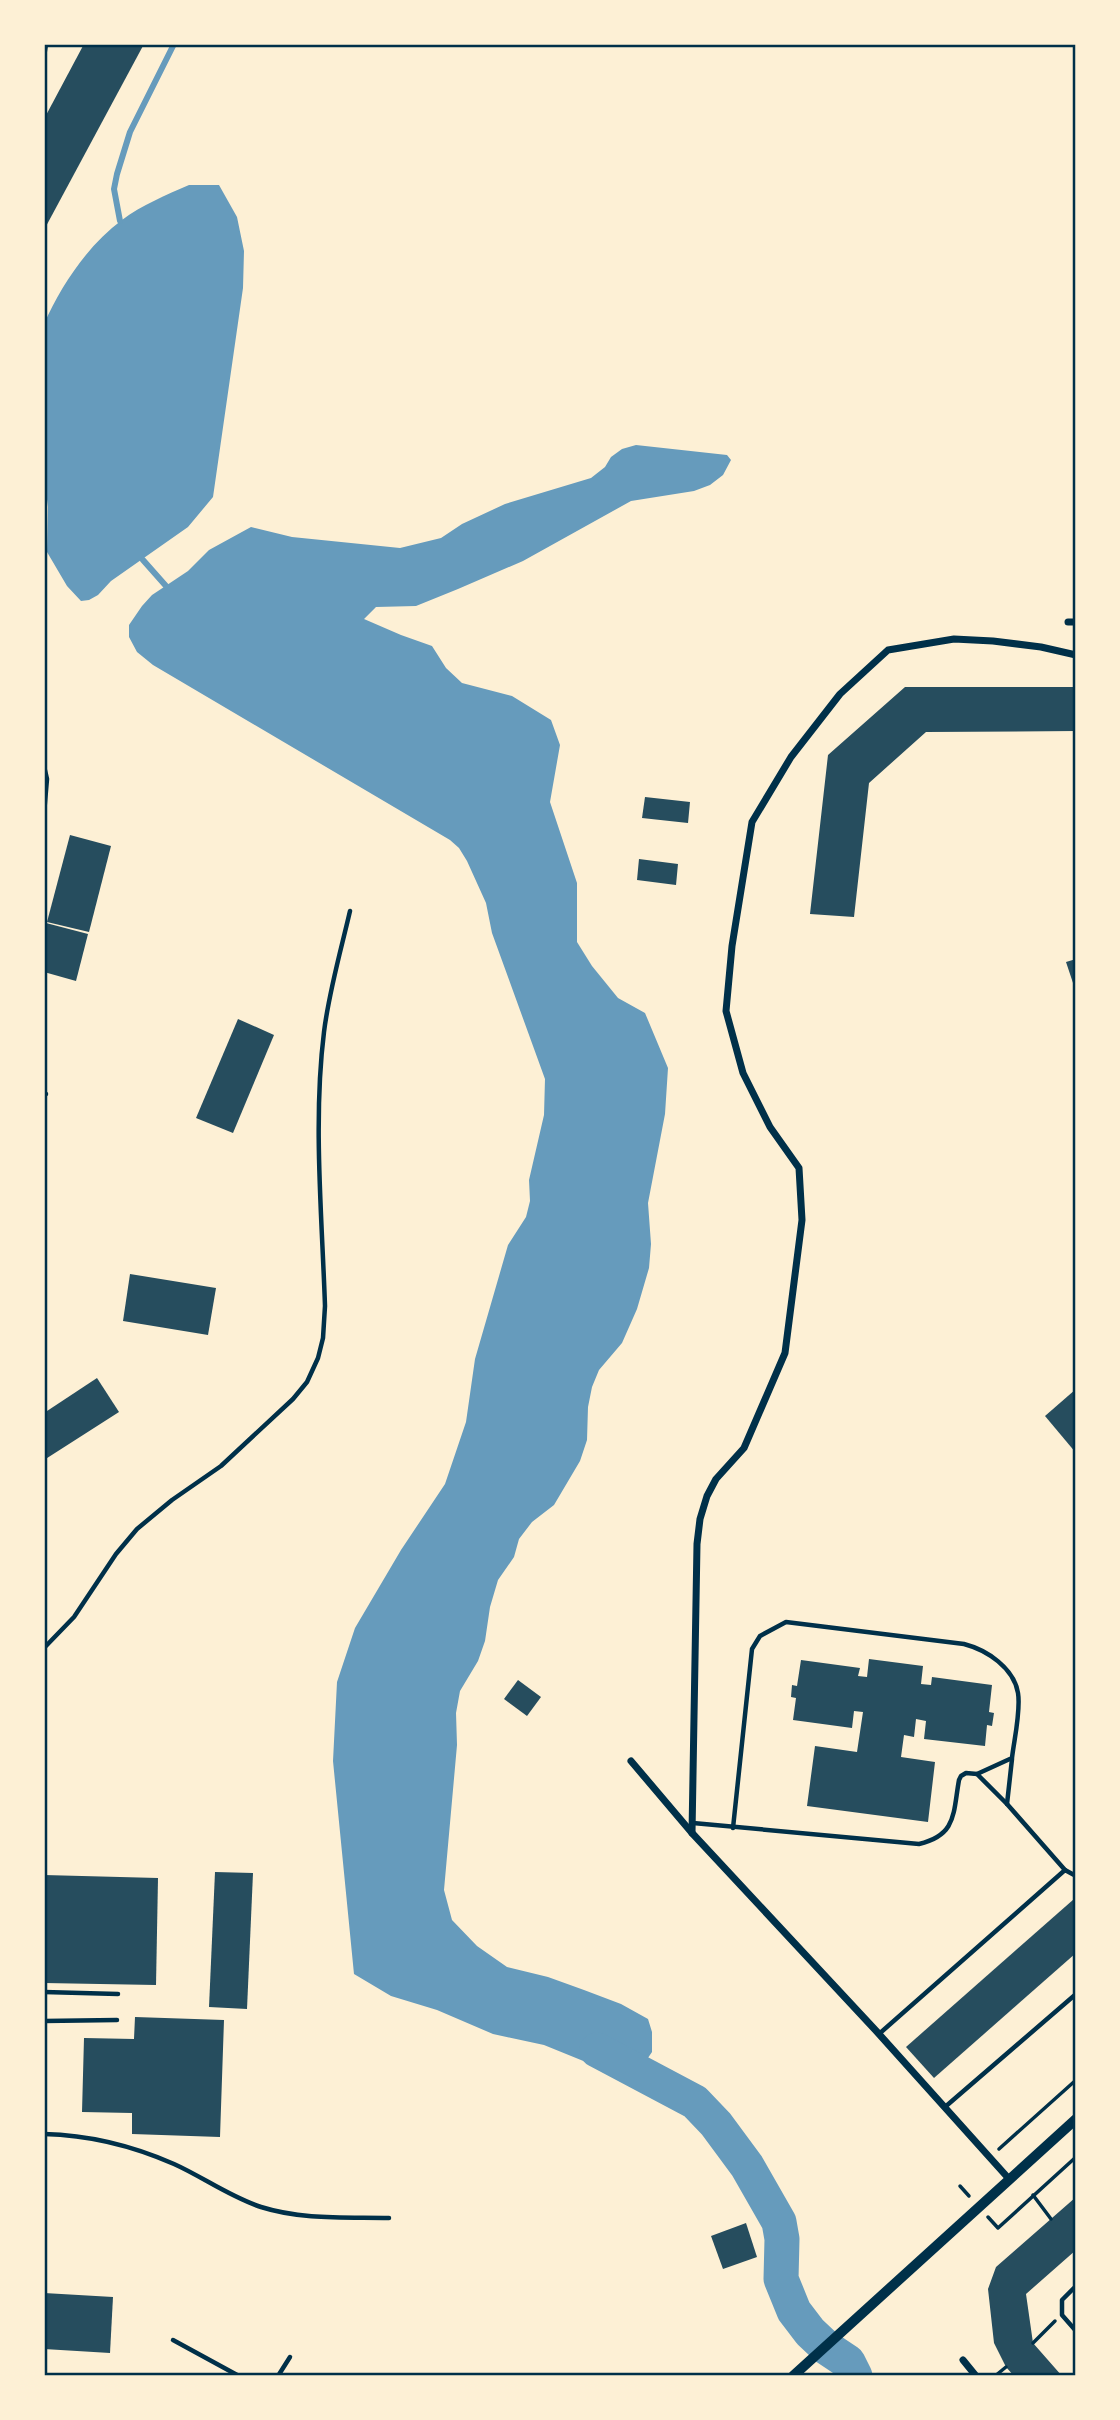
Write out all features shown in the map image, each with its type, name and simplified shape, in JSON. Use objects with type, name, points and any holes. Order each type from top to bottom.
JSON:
[{"type":"street","points":[[692,1833],[697,1544],[700,1519],[716,1479],[744,1448],[785,1353],[802,1220],[799,1168],[770,1127],[743,1073],[726,1011],[732,946],[752,822],[791,757],[840,694],[888,650],[929,642],[967,640],[1041,647],[1076,655]]},
{"type":"street","points":[[631,1761],[692,1833],[1010,2180]]},
{"type":"street","points":[[793,2376],[1076,2119]]},
{"type":"street","points":[[963,2360],[976,2376]]},
{"type":"lane","points":[[44,57],[46,44]]},
{"type":"lane","points":[[44,766],[47,779],[44,814]]},
{"type":"lane","points":[[44,1648],[74,1618],[116,1554],[137,1529],[172,1500],[221,1466],[293,1399],[307,1382],[318,1358],[323,1338],[325,1306],[319,1105],[321,1066],[324,1030],[350,911]]},
{"type":"lane","points":[[733,1828],[752,1648],[760,1636],[786,1622],[964,1644],[983,1651],[1009,1673],[1019,1696],[1007,1804]]},
{"type":"lane","points":[[693,1823],[919,1844],[932,1841],[945,1832],[953,1818],[961,1776],[966,1773],[977,1774],[1012,1758]]},
{"type":"lane","points":[[977,1774],[1065,1870],[1076,1876]]},
{"type":"lane","points":[[879,2034],[1065,1870]]},
{"type":"lane","points":[[44,1992],[118,1994]]},
{"type":"lane","points":[[944,2107],[1076,1994]]},
{"type":"lane","points":[[44,2021],[117,2020]]},
{"type":"lane","points":[[44,2134],[64,2134],[140,2151],[175,2165],[242,2200],[281,2213],[306,2217],[389,2218]]},
{"type":"lane","points":[[1076,2286],[1062,2300],[1062,2315],[1076,2331]]},
{"type":"lane","points":[[173,2340],[239,2376]]},
{"type":"lane","points":[[278,2376],[290,2357]]},
{"type":"path","points":[[990,2157],[1076,2080]]},
{"type":"path","points":[[960,2186],[998,2228],[1076,2157]]},
{"type":"path","points":[[1033,2196],[1051,2218]]},
{"type":"path","points":[[1033,2343],[1062,2315]]},
{"type":"path","points":[[995,2376],[1006,2367]]},
{"type":"water","points":[[189,185],[219,185],[237,217],[244,251],[243,288],[213,497],[188,527],[111,581],[98,595],[81,601],[67,586],[47,552],[44,324],[58,295],[76,268],[109,230],[154,201]]},
{"type":"water","points":[[636,445],[727,455],[731,460],[723,475],[710,485],[694,491],[631,501],[523,561],[416,606],[376,607],[364,619],[432,646],[446,668],[462,683],[512,696],[551,720],[560,745],[550,802],[577,883],[577,942],[618,998],[645,1013],[668,1068],[665,1114],[648,1203],[651,1244],[649,1268],[637,1309],[622,1343],[599,1370],[592,1387],[588,1407],[587,1440],[580,1461],[554,1505],[532,1522],[519,1539],[514,1557],[498,1580],[490,1607],[485,1641],[478,1661],[460,1691],[456,1713],[457,1745],[444,1890],[452,1920],[477,1946],[507,1967],[548,1977],[584,1990],[621,2004],[648,2019],[652,2032],[652,2052],[639,2071],[627,2075],[608,2071],[544,2045],[493,2034],[437,2010],[391,1996],[354,1974],[333,1761],[337,1682],[355,1628],[401,1550],[445,1484],[466,1422],[475,1359],[508,1245],[526,1217],[530,1201],[529,1180],[544,1115],[545,1079],[492,933],[486,903],[467,861],[450,840],[153,665],[137,652],[129,637],[129,625],[152,595],[188,571],[209,550],[251,527],[292,537],[400,548],[441,538],[462,524],[505,504],[591,478],[605,467],[611,457],[622,449]]},
{"type":"building","points":[[84,44],[144,44],[44,230],[44,119]]},
{"type":"building","points":[[905,687],[1076,687],[1076,731],[926,732],[869,783],[854,917],[810,914],[828,755]]},
{"type":"building","points":[[645,797],[690,802],[688,823],[642,818]]},
{"type":"building","points":[[70,835],[111,846],[89,932],[47,922]]},
{"type":"building","points":[[639,859],[678,864],[676,885],[637,880]]},
{"type":"building","points":[[46,923],[88,934],[76,981],[44,972]]},
{"type":"building","points":[[1076,959],[1076,992],[1066,962]]},
{"type":"building","points":[[238,1019],[274,1035],[233,1133],[196,1118]]},
{"type":"building","points":[[130,1274],[216,1288],[208,1335],[123,1321]]},
{"type":"building","points":[[97,1378],[119,1412],[44,1460],[44,1413]]},
{"type":"building","points":[[1076,1389],[1076,1453],[1045,1416]]},
{"type":"building","points":[[869,1659],[923,1666],[921,1684],[931,1685],[932,1677],[992,1685],[989,1712],[994,1713],[992,1726],[987,1725],[985,1746],[924,1739],[926,1721],[916,1719],[914,1737],[904,1735],[901,1757],[935,1762],[928,1822],[807,1806],[815,1746],[857,1752],[863,1712],[854,1711],[852,1728],[793,1720],[796,1698],[791,1697],[792,1685],[797,1686],[801,1660],[860,1668],[858,1676],[867,1677]]},
{"type":"building","points":[[518,1680],[541,1697],[527,1716],[504,1699]]},
{"type":"building","points":[[215,1872],[253,1873],[247,2009],[209,2007]]},
{"type":"building","points":[[44,1875],[158,1878],[156,1985],[44,1983]]},
{"type":"building","points":[[1074,1899],[1076,1953],[934,2078],[906,2047]]},
{"type":"building","points":[[135,2017],[224,2020],[220,2137],[132,2134],[132,2113],[82,2112],[84,2038],[134,2039]]},
{"type":"building","points":[[1076,2197],[1076,2250],[1026,2294],[1033,2343],[1062,2376],[1014,2376],[1006,2367],[994,2343],[988,2289],[996,2267]]},
{"type":"building","points":[[746,2223],[757,2257],[723,2269],[711,2236]]},
{"type":"building","points":[[44,2293],[113,2297],[110,2353],[44,2349]]},
{"type":"waterway","points":[[120,221],[114,189],[117,174],[130,132],[174,44]]},
{"type":"waterway","points":[[143,560],[166,586]]},
{"type":"waterway","points":[[597,2050],[695,2102],[716,2124],[747,2166],[779,2222],[782,2239],[781,2279],[794,2311],[810,2332],[848,2362],[855,2376]]}]
